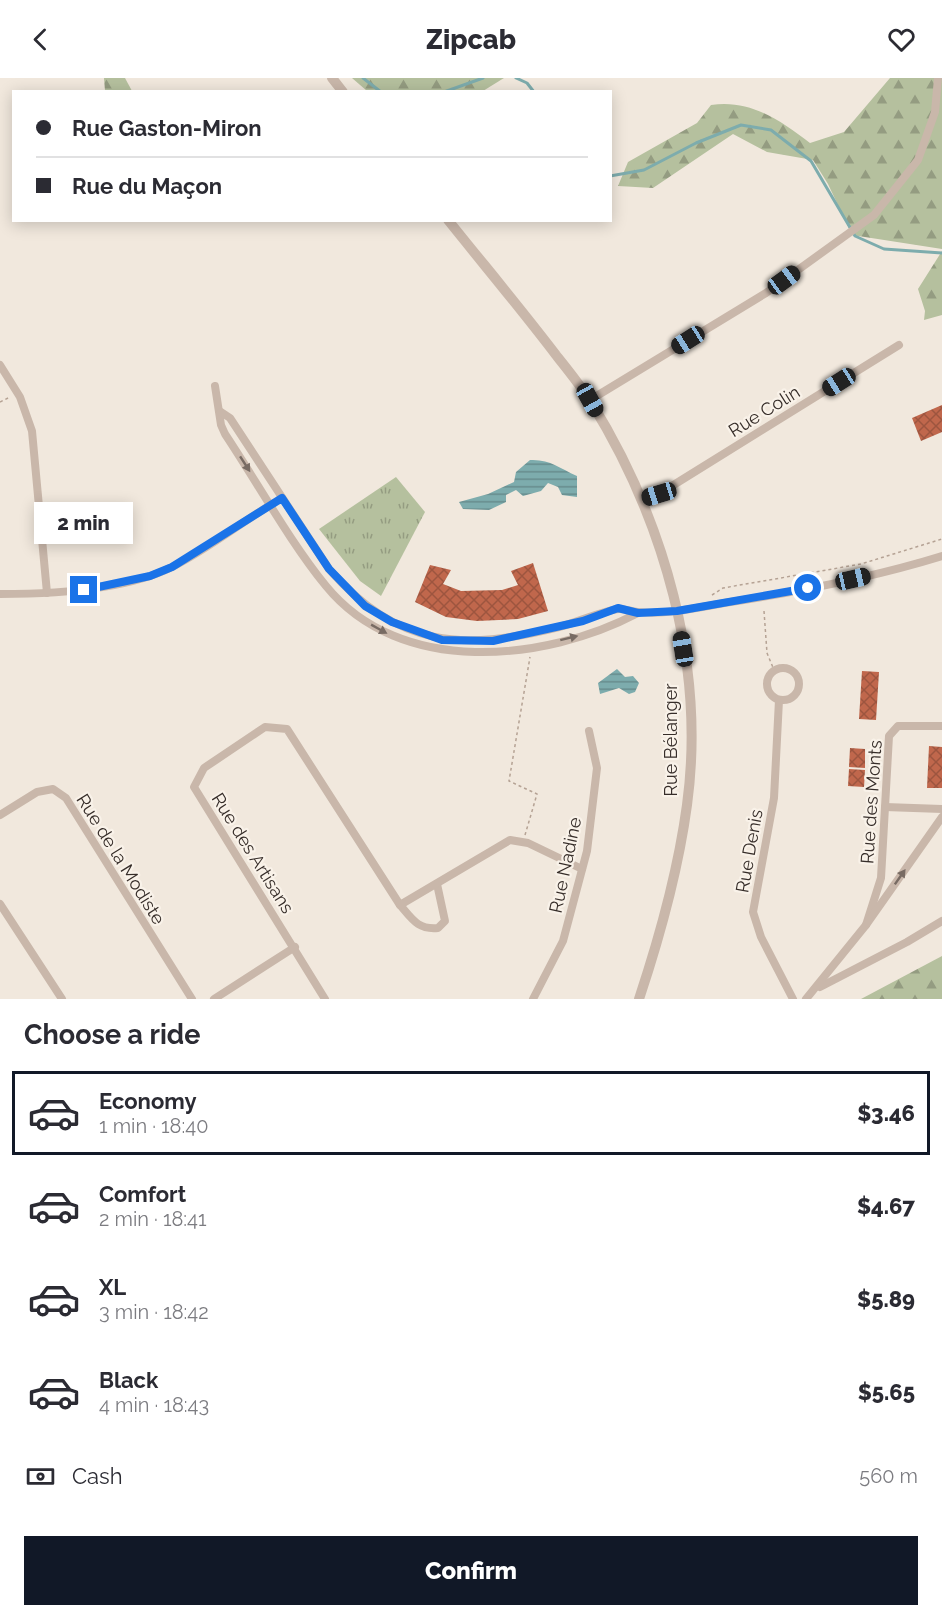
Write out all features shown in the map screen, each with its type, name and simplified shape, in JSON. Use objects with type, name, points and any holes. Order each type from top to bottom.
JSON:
[{"type":"street","points":[[332,78],[341,90]]},
{"type":"street","points":[[590,400],[766,293],[874,214],[918,160],[935,112],[938,78]]},
{"type":"street","name":"Rue Bélanger","points":[[450,222],[590,400],[627,465],[643,500],[677,611],[687,674],[691,739],[687,805],[665,918],[639,999]]},
{"type":"street","name":"Rue Colin","points":[[643,500],[659,494],[900,345]]},
{"type":"street","points":[[0,365],[17,392],[32,431],[47,593]]},
{"type":"street","points":[[215,386],[221,412],[221,425],[225,434],[327,588],[362,619],[390,635],[453,652],[514,651],[610,626],[638,613]]},
{"type":"street","points":[[221,412],[230,418],[329,569],[344,587],[365,606],[383,617],[425,635],[465,642],[493,641],[583,621],[618,608],[638,613],[677,611],[853,579],[942,556]]},
{"type":"street","points":[[0,594],[84,590],[150,576],[172,567],[282,498]]},
{"type":"street","points":[[774,670],[789,669],[799,681],[794,696],[779,700]]},
{"type":"street","name":"Rue Denis","points":[[774,670],[766,684],[770,694],[779,700],[774,798],[753,912],[761,937],[793,999]]},
{"type":"street","name":"Rue des Monts","points":[[867,925],[880,884],[890,733],[902,726],[942,726]]},
{"type":"street","name":"Rue des Artisans","points":[[324,999],[295,947],[194,787],[204,768],[265,727],[287,729],[400,905],[417,926],[427,929],[438,928],[445,921],[445,912],[437,884]]},
{"type":"street","name":"Rue Nadine","points":[[533,999],[562,941],[587,851],[597,768],[589,731]]},
{"type":"street","name":"Rue de la Modiste","points":[[0,815],[37,792],[53,789],[66,798],[192,999]]},
{"type":"street","points":[[885,807],[942,809]]},
{"type":"street","name":"Rue des Monts","points":[[806,999],[867,925],[942,817]]},
{"type":"street","points":[[400,905],[510,840],[522,842],[582,869]]},
{"type":"street","points":[[0,904],[62,999]]},
{"type":"street","points":[[816,989],[907,942],[942,921]]},
{"type":"street","points":[[214,999],[295,947]]},
{"type":"path","points":[[0,402],[17,392]]},
{"type":"path","points":[[711,605],[712,593],[723,588],[861,564],[942,539]]},
{"type":"path","points":[[764,610],[766,652],[774,670]]},
{"type":"path","points":[[522,842],[537,794],[508,781],[531,648]]},
{"type":"green space","points":[[104,78],[125,78],[131,90],[105,90]]},
{"type":"green space","points":[[352,78],[504,78],[485,90],[366,90]]},
{"type":"green space","points":[[890,78],[942,78],[942,249],[852,235],[828,184],[813,160],[767,152],[733,134],[653,188],[618,186],[628,162],[697,123],[711,105],[739,105],[752,108],[776,119],[810,143],[844,132]]},
{"type":"green space","points":[[942,251],[942,315],[924,320],[925,311],[918,289]]},
{"type":"green space","points":[[396,477],[425,512],[381,596],[360,581],[319,529]]},
{"type":"green space","points":[[942,956],[942,999],[861,999]]},
{"type":"water","points":[[530,460],[549,463],[577,476],[577,497],[562,495],[558,487],[548,483],[541,491],[523,496],[516,490],[506,495],[506,502],[489,510],[463,509],[459,502],[488,494],[514,482],[516,472]]},
{"type":"water","points":[[617,669],[625,677],[633,676],[639,683],[635,692],[629,694],[619,688],[600,694],[598,683]]},
{"type":"building","points":[[942,405],[942,432],[921,441],[912,418]]},
{"type":"building","points":[[533,563],[548,611],[518,619],[477,621],[446,617],[415,602],[430,565],[451,570],[443,584],[461,591],[502,590],[518,585],[511,571]]},
{"type":"building","points":[[862,671],[879,672],[876,720],[859,719]]},
{"type":"building","points":[[929,746],[942,747],[942,788],[927,788]]},
{"type":"building","points":[[850,748],[865,749],[865,768],[849,767]]},
{"type":"building","points":[[849,769],[865,770],[864,787],[848,786]]},
{"type":"waterway","points":[[363,78],[378,90]]},
{"type":"waterway","points":[[450,90],[483,78]]},
{"type":"waterway","points":[[516,78],[527,83],[532,90]]},
{"type":"waterway","points":[[612,176],[644,170],[696,143],[741,125],[771,130],[811,161],[855,236],[884,249],[942,253]]},
{"type":"route","points":[[84,590],[150,576],[172,567],[282,498],[329,569],[344,587],[365,606],[392,622],[442,640],[493,641],[583,621],[618,608],[638,613],[677,611],[808,588]]}]
